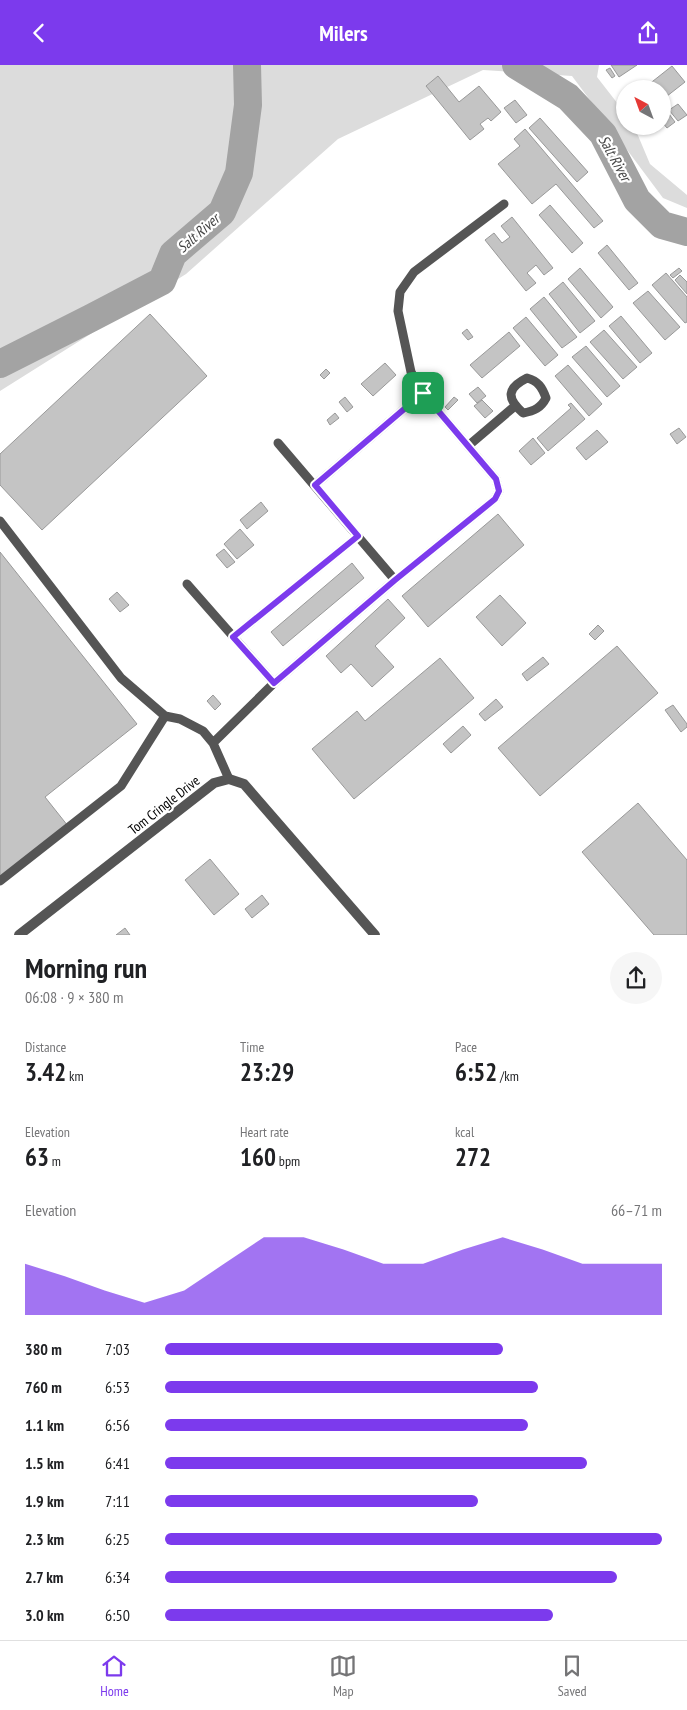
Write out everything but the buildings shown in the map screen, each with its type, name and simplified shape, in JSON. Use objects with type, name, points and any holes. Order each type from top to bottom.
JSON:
[{"type":"street","name":"Tom Cringle Drive","points":[[19,935],[214,783],[229,779]]},
{"type":"street","points":[[229,779],[244,784],[375,935]]},
{"type":"lane","points":[[213,743],[274,683],[395,580],[495,499],[499,491],[496,479],[423,393],[411,372],[398,311],[400,292],[414,273],[504,203]]},
{"type":"lane","points":[[315,485],[423,393]]},
{"type":"lane","points":[[468,446],[515,406]]},
{"type":"lane","points":[[278,443],[395,580]]},
{"type":"lane","points":[[0,521],[121,678],[165,716],[180,719],[203,731],[213,743],[229,779]]},
{"type":"lane","points":[[233,637],[358,536]]},
{"type":"lane","points":[[187,584],[274,683]]},
{"type":"lane","points":[[0,881],[121,786],[165,716]]},
{"type":"shaded area","points":[[0,65],[599,65],[597,77],[616,101],[616,135],[572,76],[483,70],[338,139],[186,274],[0,391]]},
{"type":"shaded area","points":[[616,135],[638,135],[650,164],[687,195],[687,208],[663,198]]},
{"type":"waterway","name":"Salt River","points":[[0,364],[162,281],[173,254],[222,212],[239,173],[248,105],[247,65]]},
{"type":"waterway","name":"Salt River","points":[[516,65],[568,97],[603,134],[637,200],[662,225],[687,232]]},
{"type":"route","points":[[423,393],[496,479],[499,491],[495,499],[395,580],[274,683],[233,637],[358,536],[315,485],[423,393]]}]
